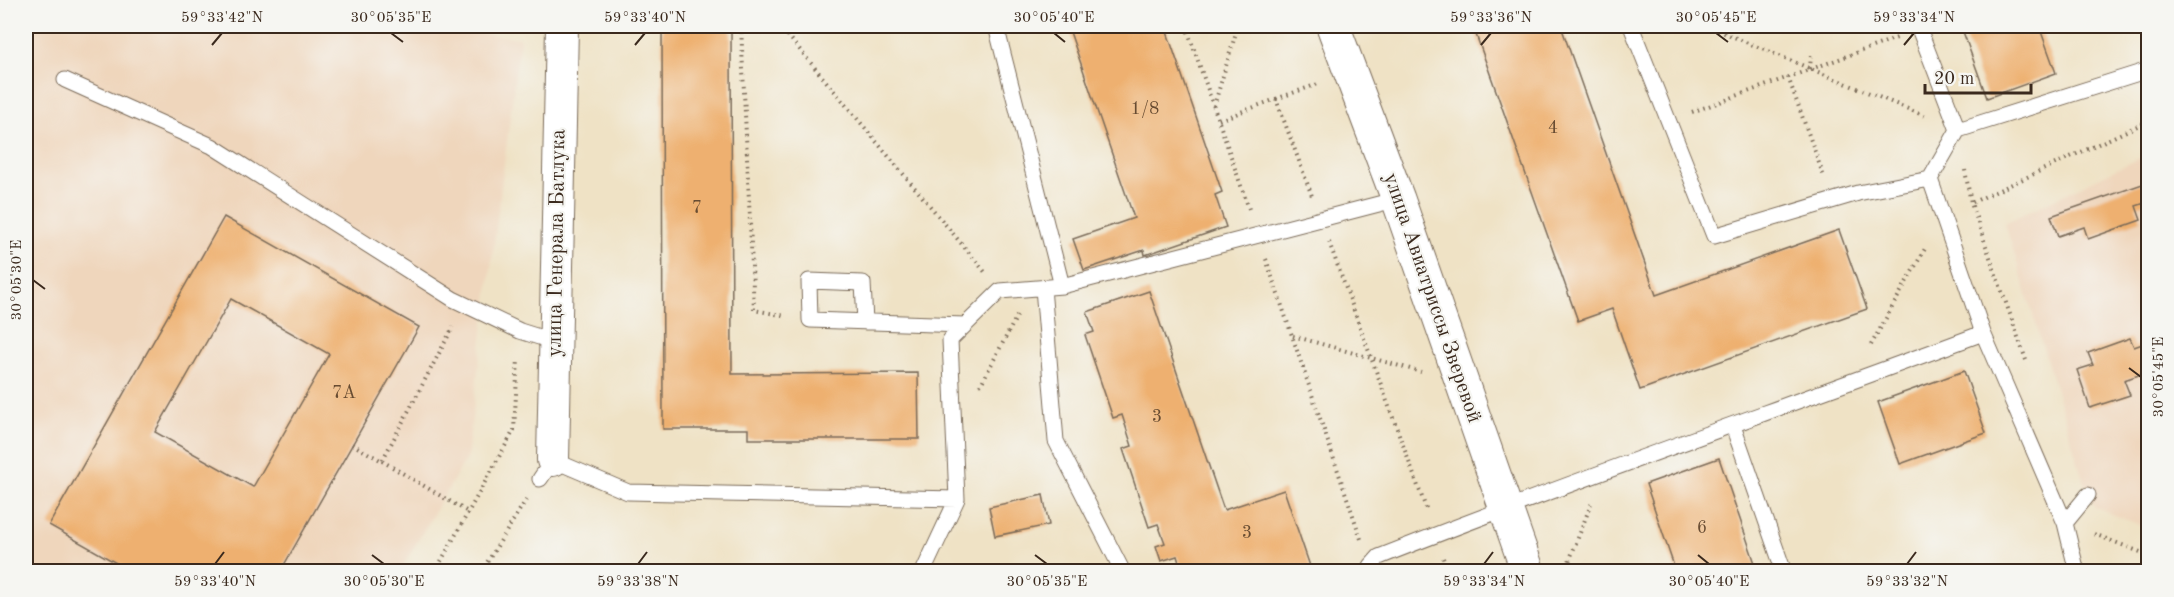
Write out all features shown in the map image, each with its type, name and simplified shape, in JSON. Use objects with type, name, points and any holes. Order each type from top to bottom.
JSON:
[{"type":"street","name":"улица Генерала Батлука","points":[[546,470],[555,342],[562,26]]},
{"type":"street","name":"улица Авиатриссы Зверевой","points":[[1333,26],[1398,199],[1528,572]]},
{"type":"lane","points":[[996,26],[1062,286]]},
{"type":"lane","points":[[1631,26],[1714,236],[1832,200],[1930,179],[1958,130],[2148,70]]},
{"type":"lane","points":[[1919,28],[1958,130]]},
{"type":"lane","points":[[65,80],[212,146],[465,305],[520,331],[555,342]]},
{"type":"lane","points":[[1930,179],[1983,333],[2065,523],[2077,572]]},
{"type":"lane","points":[[923,572],[957,499],[950,340],[1000,291],[1062,286],[1398,199]]},
{"type":"lane","points":[[865,322],[863,283],[809,281],[810,320],[865,322],[965,325]]},
{"type":"lane","points":[[1037,289],[1056,441],[1123,572]]},
{"type":"lane","points":[[1371,566],[1380,557],[1506,507],[1983,333]]},
{"type":"lane","points":[[1733,426],[1784,572]]},
{"type":"lane","points":[[546,470],[628,492],[957,499]]},
{"type":"lane","points":[[2065,523],[2088,495]]},
{"type":"path","points":[[741,26],[754,310],[810,320]]},
{"type":"path","points":[[780,26],[1000,291]]},
{"type":"path","points":[[1186,26],[1371,566]]},
{"type":"path","points":[[1214,107],[1238,26]]},
{"type":"path","points":[[1707,26],[1958,130]]},
{"type":"path","points":[[1668,120],[1919,28]]},
{"type":"path","points":[[1810,69],[1811,54]]},
{"type":"path","points":[[1219,120],[1350,71]]},
{"type":"path","points":[[1788,77],[1832,200]]},
{"type":"path","points":[[1276,99],[1448,572]]},
{"type":"path","points":[[2026,361],[1971,203],[2148,121]]},
{"type":"path","points":[[1851,383],[1943,216]]},
{"type":"path","points":[[954,435],[1037,289]]},
{"type":"path","points":[[382,461],[465,305]]},
{"type":"path","points":[[1292,335],[1371,360],[1462,382]]},
{"type":"path","points":[[352,444],[468,512]]},
{"type":"path","points":[[481,572],[546,470]]},
{"type":"path","points":[[1565,572],[1603,472]]},
{"type":"path","points":[[2065,523],[2148,555]]},
{"type":"shaded area","points":[[26,26],[417,26],[520,38],[467,457],[400,571],[26,571]]},
{"type":"shaded area","points":[[2148,154],[2148,528],[2096,508],[2088,495],[2005,223]]},
{"type":"building","points":[[662,26],[731,26],[732,374],[918,373],[919,439],[748,439],[748,429],[663,429]]},
{"type":"building","points":[[1068,26],[1165,26],[1222,192],[1215,195],[1226,227],[1145,255],[1144,250],[1084,270],[1073,239],[1134,218]]},
{"type":"building","points":[[1473,26],[1561,26],[1656,295],[1839,230],[1867,309],[1640,390],[1612,309],[1578,321]]},
{"type":"building","points":[[1961,26],[2039,26],[2056,73],[1987,98]]},
{"type":"building","points":[[2148,182],[2148,202],[2136,206],[2141,220],[2088,239],[2084,227],[2058,236],[2051,216]]},
{"type":"building","points":[[224,217],[419,327],[280,572],[132,572],[49,525]],"holes":[[[231,299],[329,354],[253,487],[155,432]]]},
{"type":"building","points":[[1149,291],[1224,510],[1284,490],[1312,572],[1182,572],[1177,556],[1161,561],[1156,546],[1165,543],[1158,524],[1149,527],[1123,449],[1132,446],[1122,415],[1113,418],[1085,335],[1094,332],[1087,312]]},
{"type":"building","points":[[2130,338],[2134,347],[2148,342],[2148,372],[2124,380],[2130,395],[2090,408],[2077,370],[2093,365],[2088,353]]},
{"type":"building","points":[[1964,371],[1986,433],[1900,464],[1878,402]]},
{"type":"building","points":[[1719,458],[1758,572],[1676,572],[1646,484]]},
{"type":"building","points":[[1043,495],[1049,525],[995,536],[989,507]]}]
